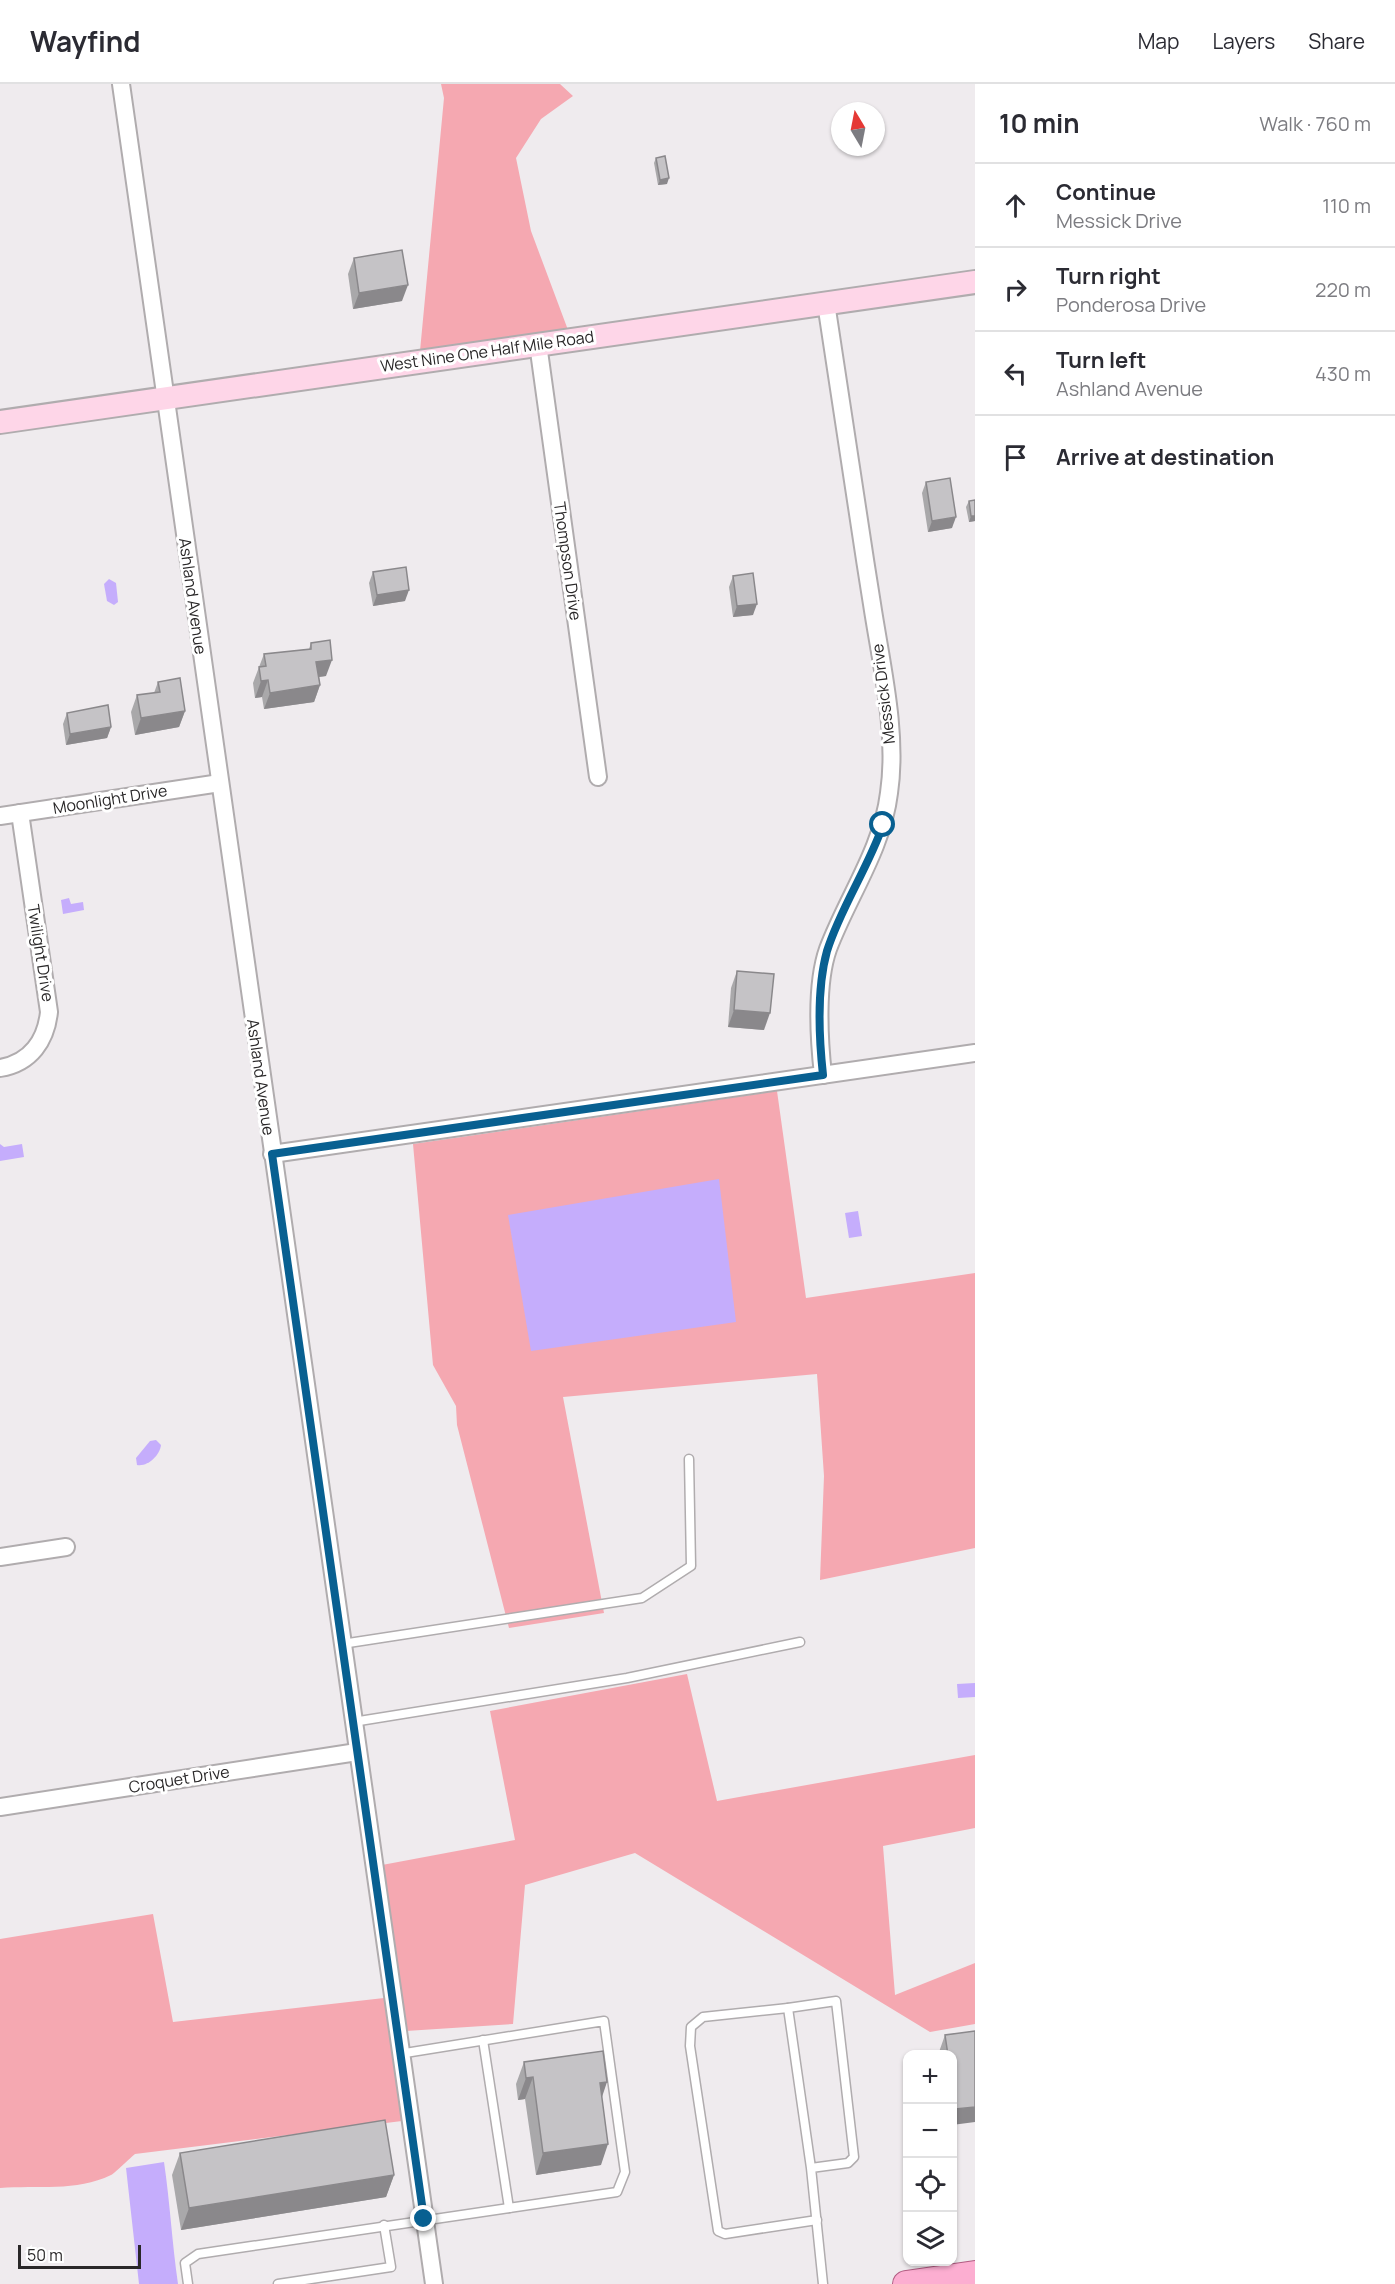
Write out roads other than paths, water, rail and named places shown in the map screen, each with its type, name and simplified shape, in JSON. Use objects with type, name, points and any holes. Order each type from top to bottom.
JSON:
[{"type":"main road","points":[[906,2284],[975,2274]]},
{"type":"street","name":"Ashland Avenue","points":[[121,84],[399,2054],[434,2284]]},
{"type":"street","name":"West Nine One Half Mile Road","points":[[0,422],[975,282]]},
{"type":"street","name":"Messick Drive","points":[[823,1075],[820,1047],[822,982],[827,951],[872,856],[883,825],[891,776],[889,727],[880,656],[826,303]]},
{"type":"street","name":"Thompson Drive","points":[[538,344],[598,777]]},
{"type":"street","name":"Moonlight Drive","points":[[0,816],[220,783]]},
{"type":"street","name":"Twilight Drive","points":[[0,1068],[18,1063],[36,1049],[48,1028],[50,1011],[20,813]]},
{"type":"street","points":[[272,1154],[975,1053]]},
{"type":"street","points":[[0,1557],[66,1547]]},
{"type":"street","name":"Croquet Drive","points":[[0,1807],[357,1752]]},
{"type":"lane","points":[[342,1644],[642,1599],[691,1566],[689,1459]]},
{"type":"lane","points":[[353,1722],[627,1678],[800,1642]]},
{"type":"lane","points":[[811,2168],[848,2163],[854,2157],[836,2001],[703,2017],[691,2027],[690,2046],[718,2231],[725,2234],[817,2220]]},
{"type":"lane","points":[[788,2008],[811,2168],[823,2284]]},
{"type":"lane","points":[[188,2284],[185,2263],[198,2254],[617,2192],[625,2172],[604,2021],[399,2054]]},
{"type":"lane","points":[[483,2040],[509,2208]]},
{"type":"lane","points":[[278,2284],[391,2267],[384,2225]]}]
